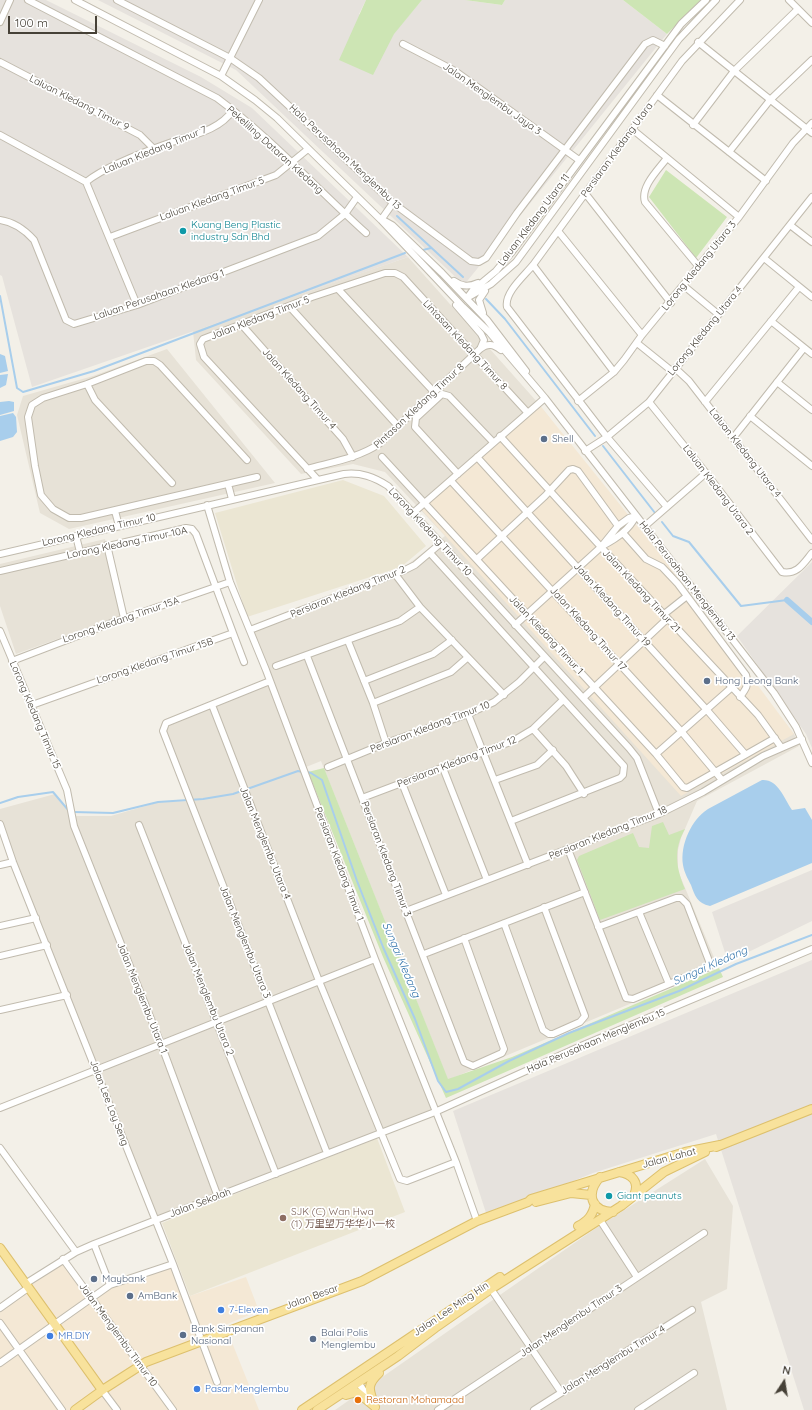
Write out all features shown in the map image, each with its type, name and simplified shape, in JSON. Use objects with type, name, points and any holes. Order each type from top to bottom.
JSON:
[{"type":"main road","name":"Jalan Lahat","points":[[634,1196],[664,1172],[686,1160],[812,1109]]},
{"type":"main road","name":"Jalan Lahat","points":[[618,1172],[685,1152],[720,1145]]},
{"type":"main road","points":[[618,1172],[625,1173],[635,1180],[636,1190],[634,1196],[614,1212],[604,1211],[595,1204],[591,1196],[592,1189],[600,1177],[618,1172]]},
{"type":"main road","name":"Jalan Besar","points":[[69,1410],[140,1364],[201,1339],[331,1294],[372,1276],[477,1221],[528,1202],[531,1199],[600,1177]]},
{"type":"main road","name":"Jalan Besar","points":[[528,1202],[533,1203],[571,1193],[591,1196]]},
{"type":"main road","name":"Jalan Lee Ming Hin","points":[[302,1410],[488,1284],[584,1223],[594,1212],[595,1204]]},
{"type":"main road","name":"Jalan Lee Ming Hin","points":[[317,1410],[359,1384],[491,1289],[588,1226],[614,1212]]},
{"type":"main road","points":[[0,1248],[26,1286],[102,1389]]},
{"type":"main road","points":[[334,1388],[347,1382],[359,1384],[364,1372],[382,1356]]},
{"type":"main road","points":[[376,1408],[369,1389],[370,1382],[395,1358]]},
{"type":"main road","name":"Jalan Besar","points":[[75,1410],[102,1389]]},
{"type":"main road","points":[[332,1400],[354,1391],[361,1394],[376,1408]]},
{"type":"street","points":[[0,22],[10,0]]},
{"type":"street","name":"Pekeliling Dataran Kledang","points":[[28,0],[200,89],[233,110],[292,162],[366,233]]},
{"type":"street","name":"Hala Perusahaan Menglembu 13","points":[[75,0],[221,76],[255,100],[308,149],[432,272],[463,307],[489,332],[551,405],[585,451],[645,526],[774,693],[802,739],[812,763]]},
{"type":"street","name":"Hala Perusahaan Menglembu 13","points":[[117,0],[230,58],[259,78],[393,203],[471,261],[479,262],[486,258],[517,213],[645,44],[654,40],[665,46]]},
{"type":"street","points":[[221,76],[259,0]]},
{"type":"street","name":"Laluan Kledang Utara 11","points":[[489,281],[665,46],[682,24],[706,0]]},
{"type":"street","name":"Laluan Kledang Utara 11","points":[[466,298],[473,290],[516,262],[679,39],[716,0]]},
{"type":"street","name":"Persiaran Kledang Utara","points":[[578,400],[507,307],[506,300],[508,294],[558,231],[632,129],[698,42],[740,0]]},
{"type":"street","points":[[789,0],[812,23]]},
{"type":"street","points":[[693,125],[734,71],[798,9]]},
{"type":"street","points":[[698,42],[812,133]]},
{"type":"street","name":"Jalan Menglembu Jaya 3","points":[[403,44],[455,71],[579,160]]},
{"type":"street","points":[[729,152],[770,100],[812,60]]},
{"type":"street","name":"Laluan Kledang Timur 9","points":[[0,62],[140,135],[154,149]]},
{"type":"street","points":[[657,96],[766,181]]},
{"type":"street","name":"Laluan Kledang Timur 7","points":[[86,182],[95,174],[154,149],[212,128],[221,122],[233,110]]},
{"type":"street","name":"Lorong Kledang Utara 3","points":[[578,400],[614,372],[642,335],[684,286],[739,217],[792,143],[812,123]]},
{"type":"street","points":[[632,129],[739,217]]},
{"type":"street","points":[[0,135],[86,182],[137,305]]},
{"type":"street","name":"Laluan Kledang Timur 5","points":[[110,237],[276,175],[308,149]]},
{"type":"street","points":[[667,158],[645,188],[643,195],[650,208],[699,267]]},
{"type":"street","points":[[585,193],[670,302]]},
{"type":"street","name":"Lorong Kledang Utara 4","points":[[585,451],[607,437],[649,402],[812,197]]},
{"type":"street","name":"Laluan Perusahaan Kledang 1","points":[[0,220],[14,224],[26,231],[34,240],[66,320],[74,324],[137,305],[318,236],[345,214],[357,198]]},
{"type":"street","points":[[381,220],[393,203]]},
{"type":"street","name":"Hala Perusahaan Menglembu 13","points":[[381,220],[392,225],[442,273],[487,320],[545,395],[545,398]]},
{"type":"street","points":[[790,224],[812,242]]},
{"type":"street","points":[[558,231],[642,335]]},
{"type":"street","points":[[764,258],[812,297]]},
{"type":"street","points":[[424,265],[463,314],[482,334],[484,340],[480,349]]},
{"type":"street","points":[[532,265],[614,372]]},
{"type":"street","points":[[432,272],[457,295],[466,298],[468,304],[489,332]]},
{"type":"street","name":"Jalan Kledang Timur 5","points":[[318,480],[204,357],[200,350],[200,344],[203,339],[338,288],[385,273],[394,273],[403,277]]},
{"type":"street","points":[[442,273],[458,284],[468,287],[489,281]]},
{"type":"street","name":"Lintasan Kledang Timur 8","points":[[403,277],[527,412]]},
{"type":"street","points":[[487,320],[479,300],[489,281]]},
{"type":"street","points":[[684,286],[718,314]]},
{"type":"street","points":[[705,402],[799,287]]},
{"type":"street","points":[[338,288],[434,392]]},
{"type":"street","points":[[289,306],[398,426]]},
{"type":"street","points":[[771,321],[812,354]]},
{"type":"street","name":"Jalan Kledang Timur 4","points":[[241,324],[343,439],[353,457]]},
{"type":"street","name":"Laluan Kledang Utara 4","points":[[637,342],[689,381],[812,540]]},
{"type":"street","points":[[480,349],[486,344],[496,346],[514,362]]},
{"type":"street","points":[[733,438],[804,348]]},
{"type":"street","name":"Pintasan Kledang Timur 8","points":[[307,468],[353,457],[379,444],[480,349]]},
{"type":"street","points":[[247,460],[178,383],[160,364],[154,361],[146,361],[87,384],[42,398],[32,405],[28,417],[41,495],[53,509],[69,518],[81,518],[257,478]]},
{"type":"street","points":[[777,382],[812,410]]},
{"type":"street","points":[[87,384],[95,400],[172,483]]},
{"type":"street","points":[[458,474],[415,427],[416,418],[442,394],[449,396],[493,442]]},
{"type":"street","points":[[413,513],[451,481],[527,412],[545,398]]},
{"type":"street","points":[[578,400],[607,437],[667,507]]},
{"type":"street","name":"Laluan Kledang Utara 2","points":[[649,402],[782,572],[790,574],[796,571],[812,553]]},
{"type":"street","points":[[750,416],[812,466]]},
{"type":"street","name":"Jalan Kledang Timur 21","points":[[500,436],[665,617],[758,715],[780,747]]},
{"type":"street","name":"Jalan Kledang Timur 1","points":[[382,457],[656,754],[683,787],[687,788],[716,772]]},
{"type":"street","name":"Jalan Kledang Timur 19","points":[[477,457],[644,640],[745,754]]},
{"type":"street","points":[[477,559],[528,513],[569,470],[574,469],[578,471],[618,526]]},
{"type":"street","name":"Lorong Kledang Timur 10","points":[[0,554],[318,480],[353,473],[370,476],[388,486],[637,758],[659,814]]},
{"type":"street","points":[[645,526],[706,473]]},
{"type":"street","name":"Jalan Kledang Timur 17","points":[[451,481],[553,590],[681,731],[722,780]]},
{"type":"street","points":[[228,484],[232,500]]},
{"type":"street","name":"Persiaran Kledang Timur 1","points":[[207,505],[230,582],[270,681],[375,959],[456,1162],[477,1221]]},
{"type":"street","points":[[115,510],[119,526]]},
{"type":"street","points":[[601,547],[618,526],[629,518],[636,516]]},
{"type":"street","points":[[515,625],[528,615],[553,590],[601,547],[633,523],[636,516]]},
{"type":"street","name":"Lorong Kledang Timur 10A","points":[[0,571],[107,545],[186,528],[192,529],[196,534],[216,588]]},
{"type":"street","points":[[623,532],[646,559],[666,572],[687,596],[746,675],[748,682],[746,690],[740,697]]},
{"type":"street","points":[[76,536],[80,552]]},
{"type":"street","name":"Persiaran Kledang Timur 2","points":[[250,630],[415,565],[441,543]]},
{"type":"street","points":[[107,545],[124,618]]},
{"type":"street","name":"Lorong Kledang Timur 10","points":[[430,553],[563,700],[622,762],[624,771],[620,778],[584,794]]},
{"type":"street","points":[[395,574],[420,607],[467,658],[504,695]]},
{"type":"street","name":"Lorong Kledang Timur 15A","points":[[12,661],[124,618],[230,582]]},
{"type":"street","points":[[216,588],[244,662]]},
{"type":"street","points":[[583,698],[644,640],[687,596]]},
{"type":"street","points":[[276,666],[400,621],[420,607]]},
{"type":"street","name":"Lorong Kledang Timur 15","points":[[0,631],[70,799]]},
{"type":"street","name":"Lorong Kledang Timur 15B","points":[[32,705],[233,633]]},
{"type":"street","points":[[364,681],[433,654],[452,640]]},
{"type":"street","points":[[348,641],[373,702],[386,743]]},
{"type":"street","name":"Persiaran Kledang Timur 3","points":[[307,656],[424,954],[464,1062],[473,1066],[502,1053],[504,1049],[464,938]]},
{"type":"street","name":"Persiaran Kledang Timur 10","points":[[328,767],[386,743],[468,714],[504,695],[535,668],[544,657]]},
{"type":"street","points":[[373,702],[451,672],[467,658]]},
{"type":"street","points":[[212,705],[270,681]]},
{"type":"street","points":[[656,754],[731,688]]},
{"type":"street","name":"Persiaran Kledang Timur 12","points":[[362,798],[513,741],[533,729],[563,700]]},
{"type":"street","name":"Jalan Menglembu Utara 3","points":[[212,705],[166,723],[163,731],[269,1000],[276,1024],[327,1153]]},
{"type":"street","name":"Jalan Menglembu Utara 4","points":[[212,705],[319,981],[400,1179],[407,1181],[456,1162]]},
{"type":"street","points":[[468,714],[528,864]]},
{"type":"street","points":[[511,821],[584,794],[566,766],[533,729]]},
{"type":"street","points":[[716,772],[775,738]]},
{"type":"street","name":"Persiaran Kledang Timur 18","points":[[406,911],[659,814],[689,800],[780,747],[802,739]]},
{"type":"street","points":[[495,780],[537,764],[553,750]]},
{"type":"street","points":[[443,768],[487,880]]},
{"type":"street","points":[[402,783],[446,895]]},
{"type":"street","name":"Jalan Menglembu Utara 1","points":[[70,799],[74,826],[161,1044],[218,1197]]},
{"type":"street","name":"Jalan Lee Loy Seng","points":[[0,824],[13,862],[173,1264],[217,1382]]},
{"type":"street","name":"Jalan Menglembu Utara 2","points":[[139,825],[276,1174]]},
{"type":"street","points":[[568,848],[598,927],[626,998],[633,999],[707,970],[710,964],[684,900],[676,898],[598,927]]},
{"type":"street","points":[[0,865],[13,862]]},
{"type":"street","points":[[424,954],[585,892]]},
{"type":"street","points":[[504,923],[546,1033],[553,1034],[584,1020],[584,1013],[544,907]]},
{"type":"street","points":[[639,912],[669,984]]},
{"type":"street","points":[[0,926],[36,918]]},
{"type":"street","points":[[0,956],[47,945]]},
{"type":"street","name":"Hala Perusahaan Menglembu 15","points":[[380,1132],[435,1112],[588,1043],[812,949]]},
{"type":"street","points":[[0,1108],[375,959]]},
{"type":"street","points":[[0,1010],[67,995]]},
{"type":"street","name":"Jalan Sekolah","points":[[0,1308],[26,1286],[76,1252],[380,1132]]},
{"type":"street","points":[[0,1148],[76,1252]]},
{"type":"street","points":[[600,1220],[637,1277]]},
{"type":"street","name":"Jalan Menglembu Timur 3","points":[[438,1410],[704,1233]]},
{"type":"street","points":[[94,1244],[110,1285]]},
{"type":"street","name":"Jalan Menglembu Timur 10","points":[[64,1259],[91,1299],[174,1410]]},
{"type":"street","points":[[0,1363],[110,1285],[173,1264]]},
{"type":"street","points":[[491,1289],[561,1392]]},
{"type":"street","name":"Jalan Menglembu Timur 4","points":[[534,1410],[692,1310]]},
{"type":"street","points":[[0,1323],[62,1410]]},
{"type":"street","points":[[638,1410],[694,1374]]},
{"type":"street","points":[[359,1384],[376,1408]]},
{"type":"street","points":[[102,1389],[117,1410]]},
{"type":"shaded area","points":[[0,0],[46,0],[201,77],[252,108],[408,257],[32,387],[2,276],[0,275]]},
{"type":"shaded area","points":[[98,0],[366,0],[359,14],[393,34],[422,0],[465,0],[502,5],[505,0],[623,0],[667,34],[464,285],[236,70]]},
{"type":"shaded area","points":[[408,257],[538,403],[794,734],[799,746],[697,801],[681,838],[678,850],[678,871],[718,967],[448,1080],[321,761],[306,767],[271,683],[435,1112],[155,1220],[0,822],[0,809],[55,794],[72,816],[111,816],[159,802],[189,801],[162,724],[270,681],[246,630],[403,568],[445,536],[385,472],[353,464],[301,474],[196,360],[193,331]]},
{"type":"shaded area","points":[[167,349],[275,483],[69,529],[40,513],[17,415],[23,396],[93,376]]},
{"type":"shaded area","points":[[538,403],[659,553],[794,734],[681,796],[420,508]]},
{"type":"shaded area","points":[[343,480],[384,496],[426,546],[401,567],[247,617],[215,513]]},
{"type":"shaded area","points":[[105,539],[121,616],[16,654],[0,606],[0,564]]},
{"type":"shaded area","points":[[812,562],[812,748],[806,734],[737,636]]},
{"type":"shaded area","points":[[812,870],[812,921],[728,962],[712,912]]},
{"type":"shaded area","points":[[812,960],[812,1410],[804,1410],[716,1134],[593,1173],[487,1216],[453,1111]]},
{"type":"shaded area","name":"SJK (C) Wan Hwa (1) 万里望万华华小一校","points":[[377,1138],[405,1212],[190,1296],[162,1223]]},
{"type":"shaded area","points":[[705,1159],[733,1206],[727,1289],[701,1302],[727,1410],[335,1410],[596,1228]]},
{"type":"shaded area","points":[[63,1261],[89,1296],[173,1264],[187,1297],[246,1277],[259,1311],[225,1325],[259,1410],[0,1410],[0,1308]]},
{"type":"green space","points":[[366,0],[422,0],[394,34],[373,75],[339,60]]},
{"type":"green space","points":[[465,0],[505,0],[502,5]]},
{"type":"green space","points":[[623,0],[701,0],[667,34]]},
{"type":"green space","points":[[666,170],[727,217],[696,258],[649,197]]},
{"type":"green space","points":[[324,768],[448,1079],[512,1057],[719,968],[723,977],[446,1098],[383,957],[308,772]]},
{"type":"green space","points":[[663,822],[669,835],[685,829],[677,851],[677,859],[685,889],[600,920],[577,860],[579,856],[633,833],[639,847],[649,848],[652,826]]},
{"type":"water","points":[[0,354],[5,356],[8,371],[0,373]]},
{"type":"water","points":[[8,374],[6,385],[0,388],[0,375]]},
{"type":"water","points":[[0,402],[14,402],[14,411],[0,415]]},
{"type":"water","points":[[13,413],[16,417],[17,432],[13,437],[0,441],[0,416]]},
{"type":"water","points":[[762,780],[772,783],[780,790],[792,810],[805,808],[812,820],[812,863],[710,906],[706,905],[699,901],[695,896],[684,868],[683,849],[688,834],[696,820],[708,809]]},
{"type":"waterway","points":[[397,216],[463,277]]},
{"type":"waterway","points":[[423,250],[431,248]]},
{"type":"waterway","points":[[0,296],[17,388],[23,392],[94,371],[405,253]]},
{"type":"waterway","points":[[486,299],[505,319],[595,436]]},
{"type":"waterway","points":[[603,446],[655,513]]},
{"type":"waterway","points":[[662,522],[673,536],[689,542],[741,606],[787,600]]},
{"type":"waterway","name":"Sungai Kledang","points":[[787,600],[812,622]]},
{"type":"waterway","name":"Sungai Kledang","points":[[73,812],[113,813],[158,802],[203,799],[233,794],[298,771],[302,772]]},
{"type":"waterway","name":"Sungai Kledang","points":[[307,772],[322,780],[357,881],[383,947],[415,1019],[438,1081],[446,1092],[458,1089],[509,1061],[569,1033],[679,991],[736,964],[812,935]]},
{"type":"waterway","name":"Sungai Kledang","points":[[0,803],[18,797],[53,792],[69,811]]},
{"type":"place","name":"Kuang Beng Plastic industry Sdn Bhd","points":[[183,231]]},
{"type":"place","name":"Shell","points":[[544,439]]},
{"type":"place","name":"Hong Leong Bank","points":[[707,681]]},
{"type":"place","name":"Giant peanuts","points":[[609,1196]]},
{"type":"place","name":"SJK (C) Wan Hwa (1) 万里望万华华小一校","points":[[283,1218]]},
{"type":"place","name":"Maybank","points":[[94,1279]]},
{"type":"place","name":"AmBank","points":[[130,1296]]},
{"type":"place","name":"7-Eleven","points":[[221,1310]]},
{"type":"place","name":"Bank Simpanan Nasional","points":[[183,1335]]},
{"type":"place","name":"MR.DIY","points":[[50,1336]]},
{"type":"place","name":"Balai Polis Menglembu","points":[[313,1339]]},
{"type":"place","name":"Pasar Menglembu","points":[[197,1389]]},
{"type":"place","name":"Restoran Mohamaad","points":[[358,1400]]}]
